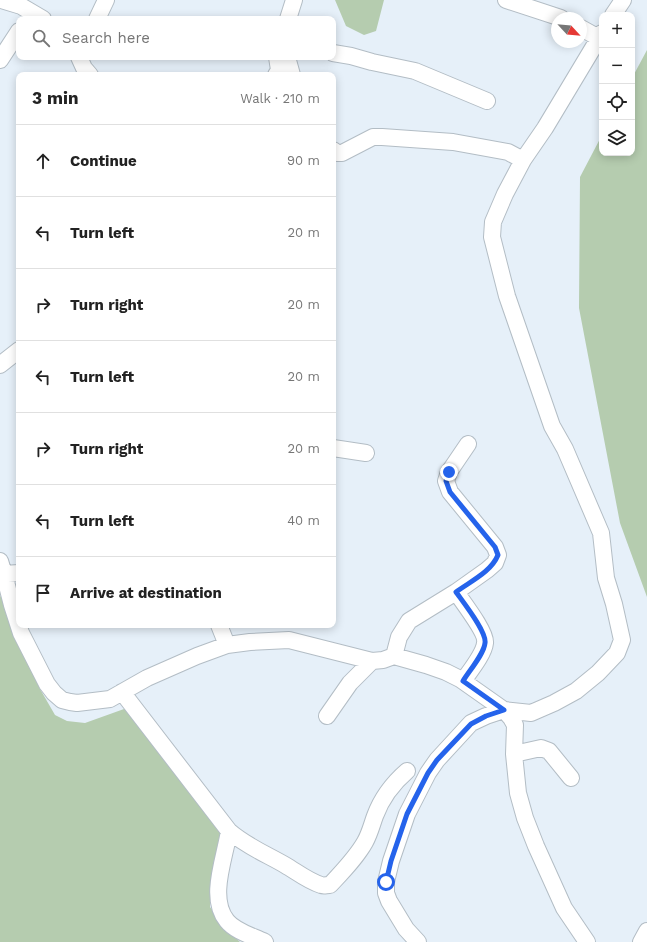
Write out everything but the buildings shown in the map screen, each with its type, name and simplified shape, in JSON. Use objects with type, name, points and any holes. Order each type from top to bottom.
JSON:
[{"type":"street","points":[[1,0],[21,6],[33,16]]},
{"type":"street","points":[[98,16],[106,0]]},
{"type":"street","points":[[289,16],[294,0]]},
{"type":"street","points":[[506,0],[551,15]]},
{"type":"street","points":[[616,12],[623,0]]},
{"type":"street","points":[[587,30],[599,35]]},
{"type":"street","points":[[0,60],[16,36]]},
{"type":"street","points":[[418,942],[403,924],[389,901],[386,892],[386,882],[407,814],[428,773],[437,760],[471,724],[486,716],[504,710],[531,713],[576,691],[598,673],[617,653],[622,640],[614,604],[606,578],[601,533],[565,449],[552,426],[512,314],[492,237],[493,222],[505,194],[523,160],[545,128],[599,37]]},
{"type":"street","points":[[336,54],[415,71],[487,101]]},
{"type":"street","points":[[80,60],[87,72]]},
{"type":"street","points":[[277,60],[277,72]]},
{"type":"street","points":[[287,60],[291,72]]},
{"type":"street","points":[[336,152],[342,153],[373,137],[382,137],[453,142],[508,152],[523,160]]},
{"type":"street","points":[[0,365],[16,352]]},
{"type":"street","points":[[394,656],[399,637],[409,621],[456,592],[487,570],[495,563],[498,555],[495,547],[450,492],[446,481],[449,472],[468,444]]},
{"type":"street","points":[[336,448],[366,453]]},
{"type":"street","points":[[8,570],[12,605],[16,617]]},
{"type":"street","points":[[456,592],[486,639],[482,651],[463,681]]},
{"type":"street","points":[[19,628],[46,684],[62,700],[77,704],[110,699],[154,675],[197,656],[227,645],[250,642],[289,640],[372,661],[382,660],[394,656],[446,672],[463,681],[504,710],[515,725],[514,754],[518,793],[536,846],[564,908],[587,942]]},
{"type":"street","points":[[220,628],[227,645]]},
{"type":"street","points":[[327,716],[350,683],[372,661]]},
{"type":"street","points":[[122,692],[229,831],[252,847],[272,857],[308,880],[324,886],[330,884],[358,854],[366,840],[387,790],[407,771]]},
{"type":"street","points":[[514,754],[541,748],[545,749],[549,751],[571,778]]},
{"type":"street","points":[[229,831],[217,890],[219,904],[228,921],[239,930],[265,942]]},
{"type":"street","points":[[641,942],[647,932]]},
{"type":"green space","points":[[335,0],[384,0],[376,31],[364,35],[346,26]]},
{"type":"green space","points":[[647,50],[647,597],[620,523],[579,308],[580,177],[599,141],[599,156],[635,156],[635,72]]},
{"type":"green space","points":[[0,595],[40,689],[55,715],[67,721],[85,723],[124,709],[133,714],[221,829],[211,879],[210,907],[229,932],[240,942],[0,942]]},
{"type":"route","points":[[386,882],[391,861],[407,814],[428,773],[437,760],[471,724],[486,716],[504,710],[463,681],[482,651],[486,639],[456,592],[495,563],[498,555],[495,547],[450,492],[446,481],[449,472]]}]
